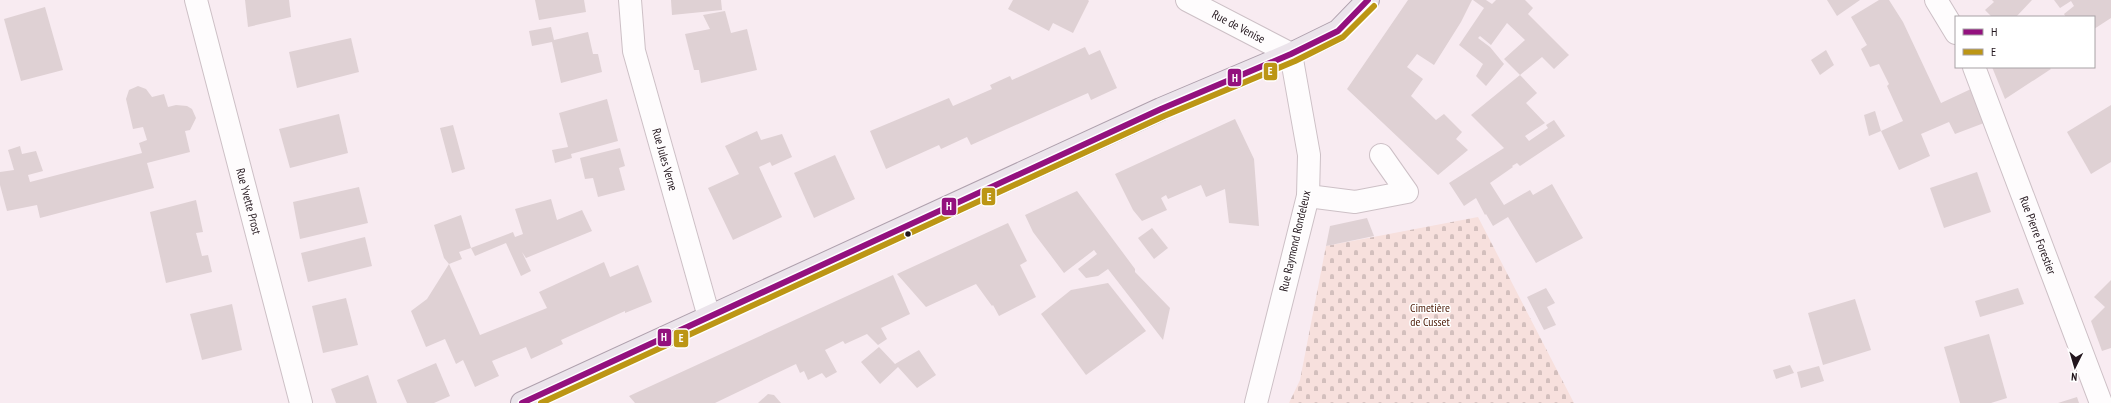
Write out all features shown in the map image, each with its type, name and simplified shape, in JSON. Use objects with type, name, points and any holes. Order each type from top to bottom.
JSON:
[{"type":"main road","points":[[522,403],[1161,109],[1291,54],[1338,31],[1368,0]]},
{"type":"street","name":"Rue Yvette Prost","points":[[196,0],[301,403]]},
{"type":"street","name":"Rue Jules Verne","points":[[630,0],[634,51],[709,317]]},
{"type":"street","name":"Rue de Venise","points":[[1187,0],[1291,54]]},
{"type":"street","points":[[1936,0],[1955,31]]},
{"type":"street","name":"Rue Raymond Rondeleux","points":[[1256,403],[1308,196],[1309,155],[1291,54]]},
{"type":"street","name":"Rue Pierre Forestier","points":[[1974,68],[2101,403]]},
{"type":"street","points":[[1308,196],[1355,202],[1407,192],[1381,155]]},
{"type":"green space","name":"Cimetière de Cusset","points":[[1478,217],[1574,403],[1289,403],[1300,380],[1326,246]]},
{"type":"building","points":[[245,0],[289,0],[291,17],[248,27]]},
{"type":"building","points":[[535,0],[584,0],[586,12],[539,20]]},
{"type":"building","points":[[671,0],[721,0],[722,10],[672,15]]},
{"type":"building","points":[[1013,0],[1089,1],[1073,33],[1053,23],[1049,31],[1008,9]]},
{"type":"building","points":[[1408,0],[1472,0],[1461,22],[1434,65],[1417,54],[1407,67],[1423,79],[1411,96],[1436,120],[1444,114],[1462,132],[1456,139],[1468,150],[1438,175],[1347,89]]},
{"type":"building","points":[[1473,0],[1486,0],[1492,4],[1496,0],[1525,0],[1533,8],[1528,14],[1569,55],[1554,69],[1542,57],[1520,75],[1504,59],[1525,40],[1507,23],[1491,45],[1480,36],[1478,38],[1490,47],[1504,64],[1486,86],[1476,76],[1483,64],[1459,45],[1484,8]]},
{"type":"building","points":[[1827,0],[1860,0],[1837,16]]},
{"type":"building","points":[[1879,0],[1889,0],[1903,22],[1941,103],[1971,89],[1984,123],[1955,134],[1949,122],[1921,134],[1930,156],[1899,170],[1881,131],[1903,121],[1887,86],[1889,84],[1879,64],[1870,67],[1861,49],[1867,45],[1851,17]]},
{"type":"building","points":[[1992,0],[2032,0],[2017,16],[1991,16],[1985,10],[1994,2]]},
{"type":"building","points":[[2054,0],[2111,0],[2111,18],[2095,28],[2095,16],[2065,16],[2064,14],[2074,6],[2071,1],[2060,8]]},
{"type":"building","points":[[45,7],[63,70],[21,81],[4,19]]},
{"type":"building","points":[[725,11],[731,33],[747,29],[757,70],[701,83],[699,70],[694,70],[685,34],[710,29],[703,15]]},
{"type":"building","points":[[551,27],[554,40],[588,32],[593,54],[598,54],[602,72],[561,83],[552,42],[532,46],[529,31]]},
{"type":"building","points":[[351,38],[359,72],[297,88],[289,52]]},
{"type":"building","points":[[1085,47],[1089,55],[1100,50],[1117,88],[1091,100],[1088,93],[971,145],[967,137],[941,149],[939,145],[886,169],[870,131],[949,98],[953,106],[992,89],[990,85],[1010,76],[1012,80]]},
{"type":"building","points":[[1826,50],[1834,65],[1820,75],[1811,60]]},
{"type":"building","points":[[1992,68],[2051,69],[2005,99]]},
{"type":"building","points":[[1520,75],[1537,93],[1526,103],[1545,123],[1525,136],[1529,141],[1548,128],[1546,125],[1554,120],[1565,136],[1520,166],[1517,163],[1512,166],[1513,167],[1490,183],[1504,205],[1530,190],[1533,195],[1552,184],[1583,238],[1536,263],[1508,217],[1493,226],[1476,198],[1464,206],[1449,183],[1504,148],[1471,115]]},
{"type":"building","points":[[138,86],[146,89],[152,97],[164,94],[168,107],[176,105],[187,106],[192,109],[196,118],[190,130],[185,131],[190,152],[147,163],[154,188],[40,218],[37,205],[7,211],[0,185],[0,172],[14,170],[8,150],[20,146],[22,154],[36,151],[43,171],[28,175],[30,182],[142,153],[139,143],[147,140],[143,127],[133,129],[126,99],[129,90]]},
{"type":"building","points":[[607,99],[618,141],[571,154],[572,158],[555,163],[552,150],[568,147],[559,113]]},
{"type":"building","points":[[2111,105],[2111,162],[2091,174],[2067,132]]},
{"type":"building","points":[[1875,111],[1881,131],[1869,136],[1864,115]]},
{"type":"building","points":[[339,114],[348,153],[290,168],[279,129]]},
{"type":"building","points":[[1235,119],[1254,159],[1259,226],[1229,223],[1225,189],[1206,197],[1201,185],[1168,199],[1166,195],[1161,198],[1167,210],[1142,221],[1133,210],[1115,174]]},
{"type":"building","points":[[453,125],[465,169],[452,173],[440,128]]},
{"type":"building","points":[[757,131],[761,140],[782,134],[792,157],[772,166],[770,162],[759,167],[782,217],[733,240],[708,188],[739,174],[725,146]]},
{"type":"building","points":[[620,148],[625,166],[619,168],[625,190],[598,197],[593,178],[585,179],[580,158]]},
{"type":"building","points":[[835,155],[855,199],[814,218],[794,173]]},
{"type":"building","points":[[1977,172],[1991,212],[1944,228],[1930,188]]},
{"type":"building","points":[[359,187],[368,223],[300,239],[293,202]]},
{"type":"building","points":[[1077,191],[1135,269],[1135,272],[1170,308],[1163,340],[1108,269],[1098,276],[1086,278],[1078,269],[1097,254],[1094,250],[1064,273],[1033,232],[1025,215]]},
{"type":"building","points":[[551,199],[557,220],[582,210],[592,231],[526,258],[522,252],[531,271],[521,276],[506,243],[475,256],[471,248],[513,232],[515,237],[523,234],[515,209]]},
{"type":"building","points":[[196,200],[203,232],[196,233],[202,256],[208,255],[212,272],[166,283],[150,212]]},
{"type":"building","points":[[461,215],[471,248],[459,252],[462,259],[449,264],[444,258],[434,225]]},
{"type":"building","points":[[1367,218],[1374,236],[1326,246],[1330,226]]},
{"type":"building","points":[[1008,223],[1027,261],[1020,265],[1036,297],[999,316],[993,305],[992,306],[976,284],[926,307],[897,274]]},
{"type":"building","points":[[1152,228],[1168,248],[1154,259],[1138,238]]},
{"type":"building","points":[[365,237],[372,266],[308,282],[301,253]]},
{"type":"building","points":[[604,262],[610,277],[638,265],[652,302],[625,313],[625,311],[561,340],[563,344],[531,359],[526,347],[492,361],[499,376],[475,387],[463,360],[456,364],[445,339],[426,347],[411,311],[427,299],[449,264],[480,335],[547,308],[539,292]]},
{"type":"building","points":[[893,275],[910,314],[881,328],[887,339],[878,345],[867,334],[845,344],[843,341],[825,350],[837,372],[826,378],[822,373],[808,380],[804,371],[800,373],[796,364],[715,403],[635,403],[629,396]]},
{"type":"building","points":[[2111,280],[2111,348],[2102,351],[2091,321],[2105,307],[2094,297]]},
{"type":"building","points":[[1108,283],[1146,331],[1086,375],[1041,314],[1071,290]]},
{"type":"building","points":[[1546,288],[1555,303],[1547,307],[1556,325],[1544,330],[1527,297]]},
{"type":"building","points":[[2018,288],[2024,304],[1980,317],[1975,301]]},
{"type":"building","points":[[346,298],[358,345],[323,353],[312,306]]},
{"type":"building","points":[[1855,299],[1871,350],[1823,365],[1808,313]]},
{"type":"building","points":[[232,304],[242,350],[202,360],[190,314]]},
{"type":"building","points":[[1989,334],[2007,398],[1991,403],[1960,403],[1944,347]]},
{"type":"building","points":[[879,347],[895,364],[919,350],[936,375],[917,388],[898,367],[880,384],[861,362]]},
{"type":"building","points":[[436,363],[450,396],[434,403],[407,403],[397,380]]},
{"type":"building","points":[[1790,365],[1794,373],[1776,379],[1773,370]]},
{"type":"building","points":[[1819,366],[1824,381],[1801,388],[1797,372]]},
{"type":"building","points":[[368,375],[377,403],[336,403],[331,389]]},
{"type":"building","points":[[768,394],[774,395],[781,403],[758,403]]},
{"type":"building","points":[[2077,397],[2079,403],[2058,403]]},
{"type":"transit line","name":"H","points":[[522,403],[1161,109],[1291,54],[1338,31],[1368,0]]},
{"type":"transit line","name":"E","points":[[541,403],[1164,116],[1295,61],[1343,37],[1374,6]]}]
